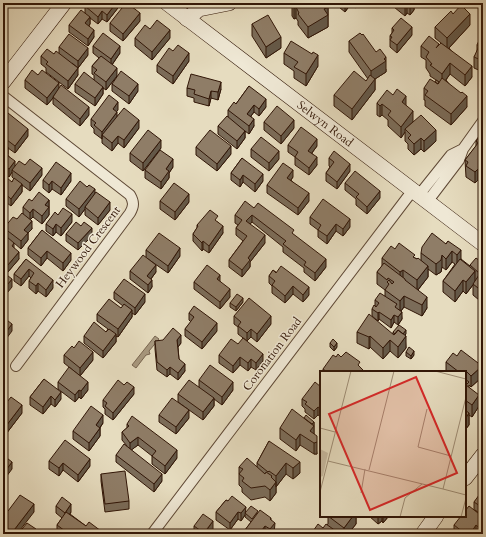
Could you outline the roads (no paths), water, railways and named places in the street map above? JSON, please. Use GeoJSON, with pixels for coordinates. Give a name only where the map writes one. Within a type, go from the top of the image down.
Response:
{"type":"FeatureCollection","features":[{"type":"Feature","properties":{"kind":"street"},"geometry":{"type":"LineString","coordinates":[[3,82],[64,3]]}},
{"type":"Feature","properties":{"kind":"street","name":"Selwyn Road"},"geometry":{"type":"LineString","coordinates":[[167,3],[483,244]]}},
{"type":"Feature","properties":{"kind":"street"},"geometry":{"type":"LineString","coordinates":[[187,18],[199,9],[229,3]]}},
{"type":"Feature","properties":{"kind":"street","name":"Heywood Crescent"},"geometry":{"type":"LineString","coordinates":[[3,96],[130,195],[134,201],[134,207],[130,213],[16,366]]}},
{"type":"Feature","properties":{"kind":"street","name":"Coronation Road"},"geometry":{"type":"LineString","coordinates":[[152,534],[451,155],[463,148],[483,121]]}},
{"type":"Feature","properties":{"kind":"street"},"geometry":{"type":"LineString","coordinates":[[466,477],[483,454]]}},
{"type":"Feature","properties":{"kind":"street"},"geometry":{"type":"LineString","coordinates":[[423,534],[435,517]]}}]}
